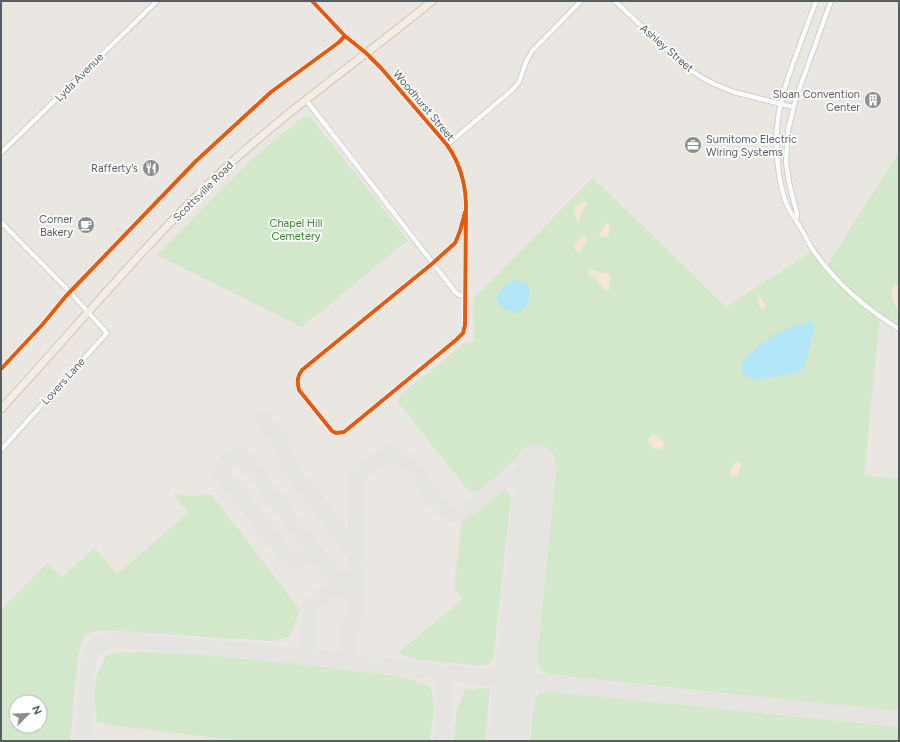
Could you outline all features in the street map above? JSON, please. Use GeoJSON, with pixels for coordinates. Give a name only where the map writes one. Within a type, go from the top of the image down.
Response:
{"type":"FeatureCollection","features":[{"type":"Feature","properties":{"kind":"main road","name":"Scottsville Road"},"geometry":{"type":"LineString","coordinates":[[1,406],[166,227],[220,173],[260,137],[432,1]]}},
{"type":"Feature","properties":{"kind":"street","name":"Lyda Avenue"},"geometry":{"type":"LineString","coordinates":[[1,153],[157,1]]}},
{"type":"Feature","properties":{"kind":"street","name":"Woodhurst Street"},"geometry":{"type":"LineString","coordinates":[[312,1],[345,36],[366,53],[381,68],[447,145],[461,171],[465,186],[465,324],[461,336],[344,432],[336,433],[332,431],[299,390],[298,376],[302,370],[433,263]]}},
{"type":"Feature","properties":{"kind":"street"},"geometry":{"type":"LineString","coordinates":[[447,145],[518,84],[526,62],[532,51],[581,1]]}},
{"type":"Feature","properties":{"kind":"street","name":"Ashley Street"},"geometry":{"type":"LineString","coordinates":[[615,1],[682,64],[701,77],[734,92],[793,107]]}},
{"type":"Feature","properties":{"kind":"street"},"geometry":{"type":"LineString","coordinates":[[816,1],[794,61],[781,103],[777,131],[778,170],[781,185],[791,213],[811,247],[826,266],[856,298],[899,329]]}},
{"type":"Feature","properties":{"kind":"street"},"geometry":{"type":"LineString","coordinates":[[796,220],[797,214],[789,182],[786,162],[788,130],[793,107],[831,1]]}},
{"type":"Feature","properties":{"kind":"street"},"geometry":{"type":"LineString","coordinates":[[1,369],[70,292],[230,129],[271,92],[338,43],[345,36]]}},
{"type":"Feature","properties":{"kind":"street"},"geometry":{"type":"LineString","coordinates":[[306,100],[456,293],[465,296]]}},
{"type":"Feature","properties":{"kind":"street"},"geometry":{"type":"LineString","coordinates":[[433,263],[455,243],[465,212]]}},
{"type":"Feature","properties":{"kind":"street"},"geometry":{"type":"LineString","coordinates":[[1,222],[89,312]]}},
{"type":"Feature","properties":{"kind":"street","name":"Lovers Lane"},"geometry":{"type":"LineString","coordinates":[[1,450],[107,333],[89,312]]}},
{"type":"Feature","properties":{"kind":"green space","name":"Chapel Hill Cemetery"},"geometry":{"type":"Polygon","coordinates":[[[304,116],[311,118],[408,240],[302,327],[157,255],[251,160],[304,116]]]}},
{"type":"Feature","properties":{"kind":"green space"},"geometry":{"type":"Polygon","coordinates":[[[899,153],[899,329],[880,316],[864,475],[899,479],[899,711],[548,674],[540,669],[536,660],[556,466],[514,461],[478,492],[472,492],[467,489],[398,402],[400,395],[465,343],[474,341],[473,299],[593,178],[726,307],[814,250],[827,265],[899,153]]]}},
{"type":"Feature","properties":{"kind":"green space"},"geometry":{"type":"Polygon","coordinates":[[[503,489],[508,491],[511,496],[493,659],[489,664],[481,666],[412,659],[399,652],[463,599],[454,589],[462,519],[503,489]]]}},
{"type":"Feature","properties":{"kind":"green space"},"geometry":{"type":"Polygon","coordinates":[[[173,493],[192,497],[211,494],[300,610],[290,636],[273,641],[105,630],[93,631],[83,637],[78,654],[70,741],[1,741],[1,610],[47,563],[62,577],[94,548],[117,574],[188,513],[173,493]]]}},
{"type":"Feature","properties":{"kind":"green space"},"geometry":{"type":"Polygon","coordinates":[[[122,652],[211,654],[289,662],[396,676],[411,680],[431,687],[434,708],[430,741],[243,741],[118,726],[97,722],[95,704],[96,680],[106,656],[122,652]]]}},
{"type":"Feature","properties":{"kind":"green space"},"geometry":{"type":"Polygon","coordinates":[[[490,688],[485,741],[454,741],[457,710],[465,690],[490,688]]]}},
{"type":"Feature","properties":{"kind":"green space"},"geometry":{"type":"Polygon","coordinates":[[[545,691],[899,727],[899,741],[530,741],[535,698],[540,693],[545,691]]]}},
{"type":"Feature","properties":{"kind":"sand"},"geometry":{"type":"Polygon","coordinates":[[[584,201],[587,205],[581,211],[580,220],[577,221],[574,209],[584,201]]]}},
{"type":"Feature","properties":{"kind":"sand"},"geometry":{"type":"Polygon","coordinates":[[[607,223],[610,227],[608,235],[605,237],[600,237],[599,234],[607,223]]]}},
{"type":"Feature","properties":{"kind":"sand"},"geometry":{"type":"Polygon","coordinates":[[[583,236],[586,236],[587,240],[580,252],[578,252],[575,249],[574,244],[583,236]]]}},
{"type":"Feature","properties":{"kind":"sand"},"geometry":{"type":"Polygon","coordinates":[[[592,269],[611,275],[609,283],[610,289],[608,291],[605,291],[597,280],[588,274],[588,271],[592,269]]]}},
{"type":"Feature","properties":{"kind":"sand"},"geometry":{"type":"Polygon","coordinates":[[[895,284],[898,286],[899,309],[895,305],[892,296],[892,288],[895,284]]]}},
{"type":"Feature","properties":{"kind":"sand"},"geometry":{"type":"Polygon","coordinates":[[[759,297],[762,297],[765,303],[764,309],[759,305],[759,297]]]}},
{"type":"Feature","properties":{"kind":"sand"},"geometry":{"type":"Polygon","coordinates":[[[656,435],[662,441],[664,446],[662,448],[655,448],[649,443],[648,441],[650,437],[656,435]]]}},
{"type":"Feature","properties":{"kind":"sand"},"geometry":{"type":"Polygon","coordinates":[[[736,461],[740,462],[741,466],[737,475],[734,476],[729,472],[736,461]]]}},
{"type":"Feature","properties":{"kind":"water"},"geometry":{"type":"Polygon","coordinates":[[[516,279],[527,284],[530,291],[528,303],[517,313],[505,309],[497,301],[498,293],[501,289],[516,279]]]}},
{"type":"Feature","properties":{"kind":"water"},"geometry":{"type":"Polygon","coordinates":[[[810,321],[814,324],[813,334],[806,361],[801,371],[752,380],[743,373],[742,362],[756,348],[781,331],[810,321]]]}},
{"type":"Feature","properties":{"kind":"taxiway"},"geometry":{"type":"LineString","coordinates":[[264,419],[278,438],[290,467],[357,557]]}},
{"type":"Feature","properties":{"kind":"taxiway"},"geometry":{"type":"LineString","coordinates":[[306,657],[310,606],[359,570],[353,486],[355,480],[361,473],[383,456],[392,455],[401,457],[408,463],[441,507],[454,515],[465,511],[503,481],[511,479],[523,481],[529,487],[532,504]]}},
{"type":"Feature","properties":{"kind":"taxiway"},"geometry":{"type":"LineString","coordinates":[[319,557],[312,556],[296,560],[288,559],[223,474],[222,470],[224,466],[232,458],[237,456],[244,458],[351,598],[353,603],[353,611]]}},
{"type":"Feature","properties":{"kind":"taxiway"},"geometry":{"type":"LineString","coordinates":[[347,662],[359,570]]}},
{"type":"Feature","properties":{"kind":"taxiway"},"geometry":{"type":"LineString","coordinates":[[84,741],[89,656],[99,644],[116,639],[306,657],[406,669],[899,719]]}},
{"type":"Feature","properties":{"kind":"taxiway"},"geometry":{"type":"LineString","coordinates":[[441,741],[448,673]]}},
{"type":"Feature","properties":{"kind":"runway"},"geometry":{"type":"LineString","coordinates":[[508,741],[536,465]]}},
{"type":"Feature","properties":{"kind":"cycle path"},"geometry":{"type":"LineString","coordinates":[[312,1],[345,36],[366,53],[381,68],[447,145],[452,152],[461,172],[466,203],[465,325],[463,333],[344,432],[336,433],[332,431],[299,390],[298,379],[300,372],[433,263],[455,243],[465,212]]}},
{"type":"Feature","properties":{"kind":"cycle path"},"geometry":{"type":"LineString","coordinates":[[1,369],[42,325],[66,296],[196,161],[271,92],[338,43],[345,36]]}},
{"type":"Feature","properties":{"kind":"place","name":"Sloan Convention Center"},"geometry":{"type":"Point","coordinates":[873,100]}},
{"type":"Feature","properties":{"kind":"place","name":"Sumitomo Electric Wiring Systems"},"geometry":{"type":"Point","coordinates":[693,145]}},
{"type":"Feature","properties":{"kind":"place","name":"Rafferty’s"},"geometry":{"type":"Point","coordinates":[151,168]}},
{"type":"Feature","properties":{"kind":"place","name":"Corner Bakery"},"geometry":{"type":"Point","coordinates":[86,225]}}]}
